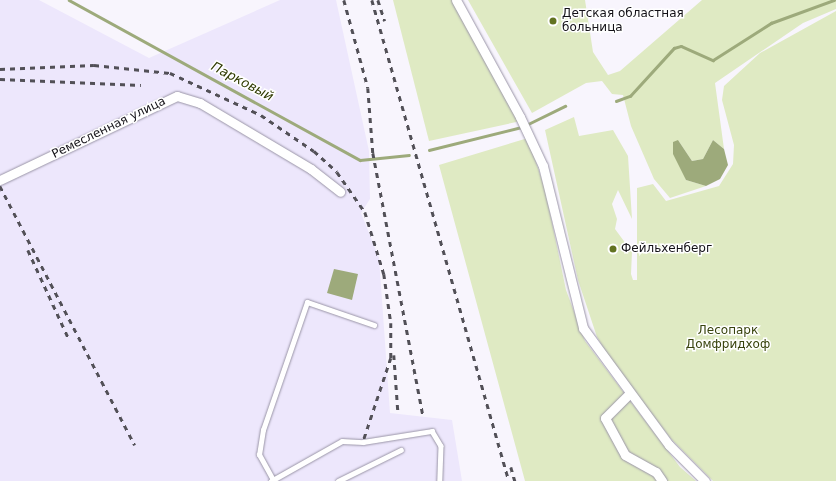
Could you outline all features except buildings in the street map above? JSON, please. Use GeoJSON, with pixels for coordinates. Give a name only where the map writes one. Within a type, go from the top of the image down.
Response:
{"type":"FeatureCollection","features":[{"type":"Feature","properties":{"kind":"street"},"geometry":{"type":"LineString","coordinates":[[456,0],[520,117],[543,166],[582,328],[629,394],[669,445],[705,481]]}},
{"type":"Feature","properties":{"kind":"street","name":"Ремесленная улица"},"geometry":{"type":"LineString","coordinates":[[0,180],[177,96],[200,103],[311,169],[340,192]]}},
{"type":"Feature","properties":{"kind":"street"},"geometry":{"type":"LineString","coordinates":[[629,394],[605,418],[625,455],[656,472],[662,481]]}},
{"type":"Feature","properties":{"kind":"lane"},"geometry":{"type":"LineString","coordinates":[[374,325],[307,302],[263,430],[259,455],[272,480],[342,441],[363,442],[432,431],[441,446],[440,481]]}},
{"type":"Feature","properties":{"kind":"lane"},"geometry":{"type":"LineString","coordinates":[[338,481],[401,450]]}},
{"type":"Feature","properties":{"kind":"shaded area"},"geometry":{"type":"Polygon","coordinates":[[[0,0],[39,0],[149,58],[280,0],[336,0],[369,151],[370,199],[361,213],[379,258],[390,413],[452,420],[462,481],[0,481],[0,0]]]}},
{"type":"Feature","properties":{"kind":"shaded area"},"geometry":{"type":"Polygon","coordinates":[[[678,140],[692,161],[703,159],[713,140],[724,149],[728,165],[720,179],[706,186],[686,180],[673,154],[673,142],[678,140]]]}},
{"type":"Feature","properties":{"kind":"shaded area"},"geometry":{"type":"Polygon","coordinates":[[[334,269],[358,274],[352,300],[327,293],[334,269]]]}},
{"type":"Feature","properties":{"kind":"green space"},"geometry":{"type":"Polygon","coordinates":[[[393,0],[453,0],[521,121],[429,141],[393,0]]]}},
{"type":"Feature","properties":{"kind":"green space"},"geometry":{"type":"Polygon","coordinates":[[[468,0],[585,0],[593,52],[608,75],[620,71],[702,0],[836,0],[836,9],[803,23],[715,83],[724,149],[713,140],[703,159],[692,161],[678,140],[686,180],[706,186],[670,198],[654,179],[631,126],[623,95],[612,94],[602,81],[586,83],[532,113],[468,0]]]}},
{"type":"Feature","properties":{"kind":"green space","name":"Лесопарк Домфридхоф"},"geometry":{"type":"Polygon","coordinates":[[[836,11],[836,481],[713,481],[671,439],[611,361],[597,337],[578,280],[545,130],[574,117],[579,136],[613,130],[628,156],[632,219],[618,190],[612,204],[617,219],[615,229],[632,252],[631,274],[633,280],[637,280],[637,188],[653,184],[666,201],[719,186],[733,164],[734,145],[722,100],[724,86],[760,53],[836,11]]]}},
{"type":"Feature","properties":{"kind":"green space"},"geometry":{"type":"Polygon","coordinates":[[[528,138],[545,189],[566,290],[585,341],[680,467],[696,481],[525,481],[439,165],[528,138]]]}},
{"type":"Feature","properties":{"kind":"waterway","name":"Парковый"},"geometry":{"type":"LineString","coordinates":[[69,0],[360,160],[409,155]]}},
{"type":"Feature","properties":{"kind":"waterway","name":"Парковый"},"geometry":{"type":"LineString","coordinates":[[616,101],[630,96],[674,48],[681,46],[713,60],[771,23],[834,0]]}},
{"type":"Feature","properties":{"kind":"waterway","name":"Парковый"},"geometry":{"type":"LineString","coordinates":[[429,150],[522,127],[565,106]]}},
{"type":"Feature","properties":{"kind":"railway"},"geometry":{"type":"LineString","coordinates":[[344,0],[368,88],[373,153],[423,415]]}},
{"type":"Feature","properties":{"kind":"railway"},"geometry":{"type":"LineString","coordinates":[[372,0],[509,481]]}},
{"type":"Feature","properties":{"kind":"railway"},"geometry":{"type":"LineString","coordinates":[[378,0],[385,21]]}},
{"type":"Feature","properties":{"kind":"railway"},"geometry":{"type":"LineString","coordinates":[[0,69],[94,65],[170,73],[261,115],[314,151],[337,172],[365,212],[384,274],[391,323],[391,358],[363,442]]}},
{"type":"Feature","properties":{"kind":"railway"},"geometry":{"type":"LineString","coordinates":[[0,79],[141,85]]}},
{"type":"Feature","properties":{"kind":"railway"},"geometry":{"type":"LineString","coordinates":[[0,186],[135,445]]}},
{"type":"Feature","properties":{"kind":"railway"},"geometry":{"type":"LineString","coordinates":[[28,250],[69,339]]}},
{"type":"Feature","properties":{"kind":"railway"},"geometry":{"type":"LineString","coordinates":[[394,355],[398,411]]}},
{"type":"Feature","properties":{"kind":"railway"},"geometry":{"type":"LineString","coordinates":[[511,467],[515,481]]}},
{"type":"Feature","properties":{"kind":"place","name":"Детская областная больница"},"geometry":{"type":"Point","coordinates":[553,21]}},
{"type":"Feature","properties":{"kind":"place","name":"Фейльхенберг"},"geometry":{"type":"Point","coordinates":[613,249]}}]}
